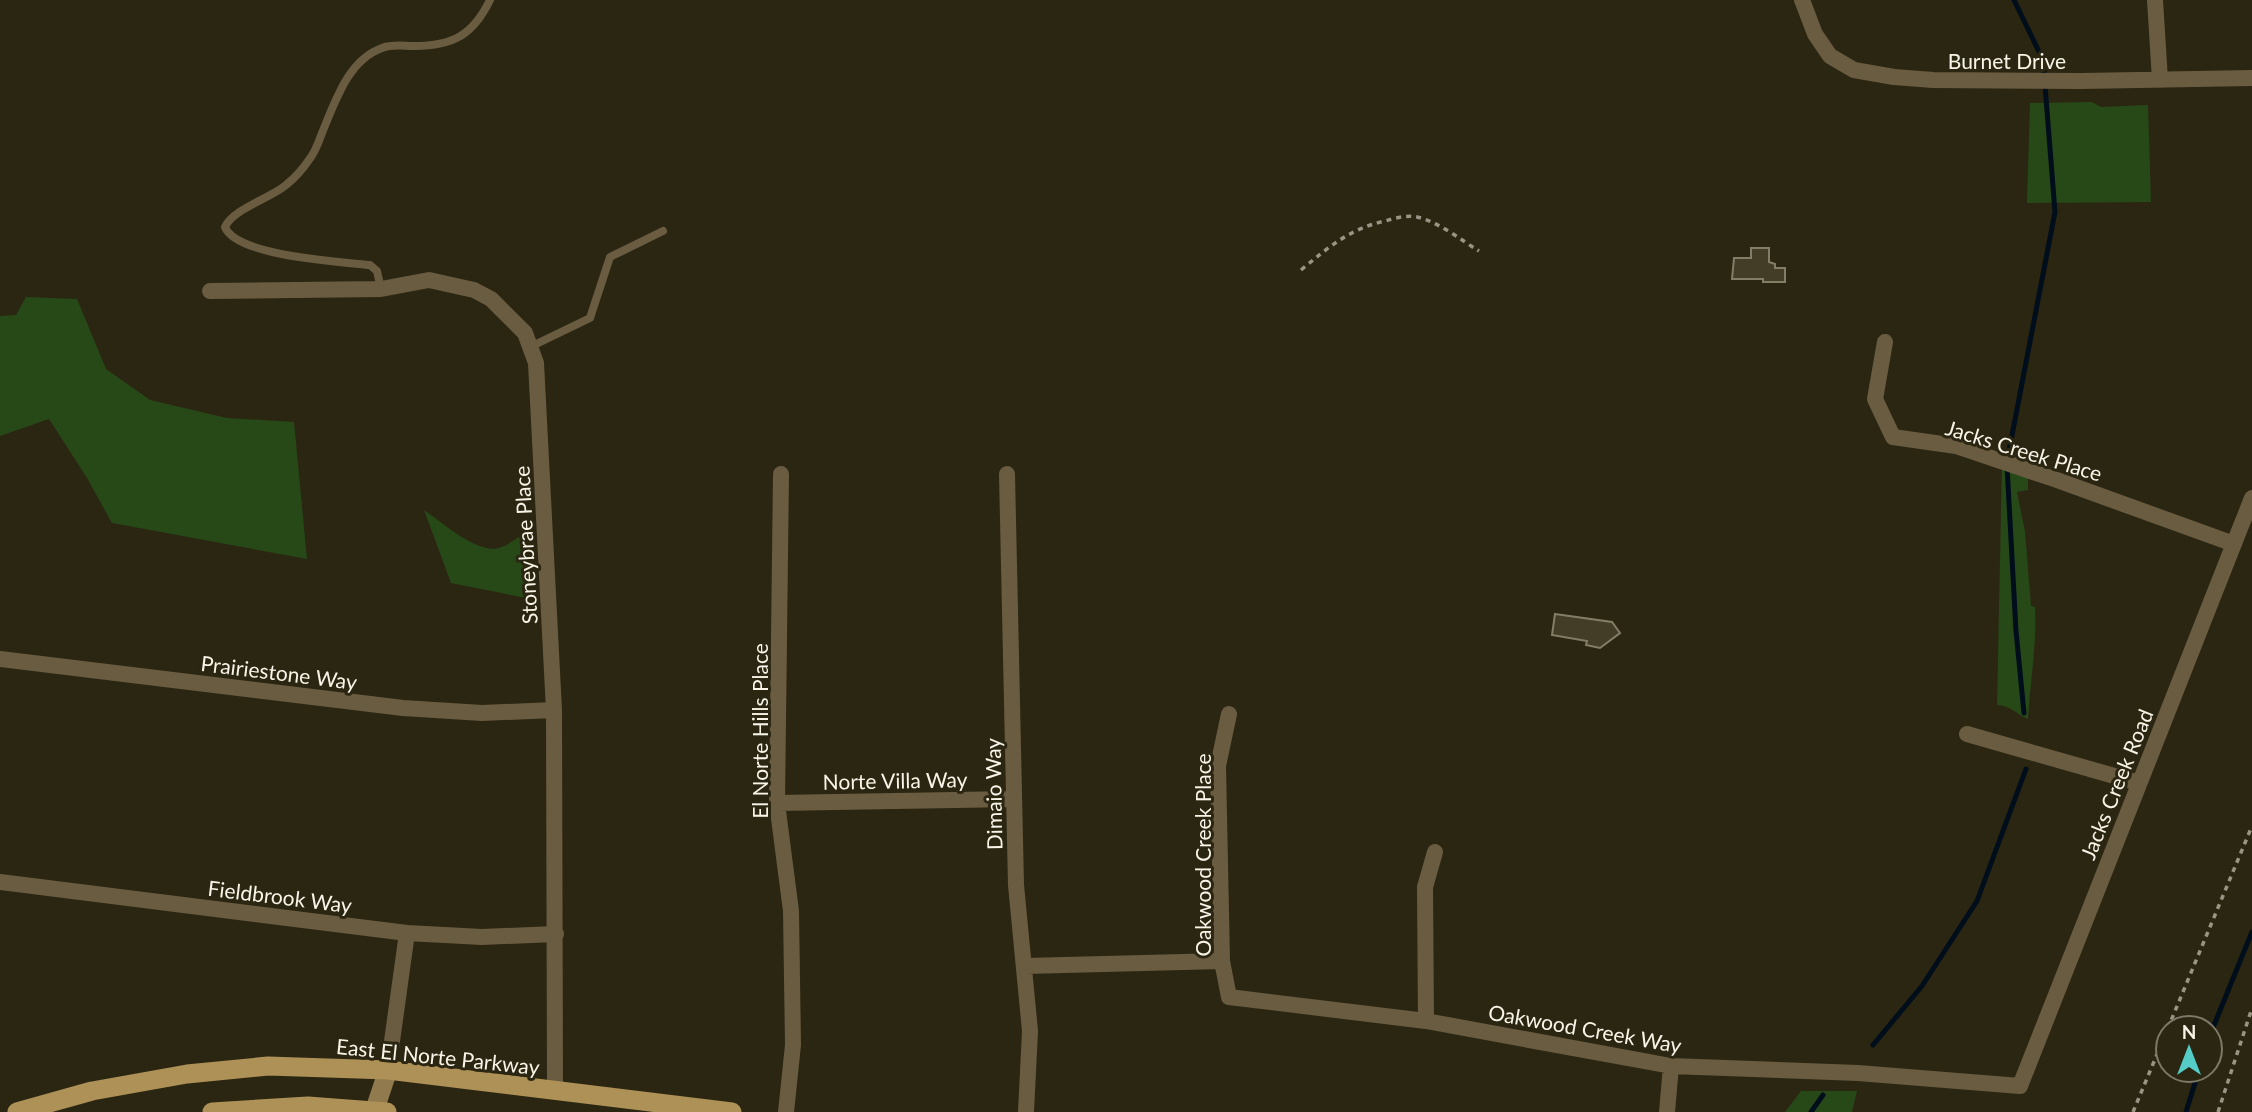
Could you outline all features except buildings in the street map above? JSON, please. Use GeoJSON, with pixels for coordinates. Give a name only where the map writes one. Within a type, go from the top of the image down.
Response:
{"type":"FeatureCollection","features":[{"type":"Feature","properties":{"kind":"main road","name":"East El Norte Parkway"},"geometry":{"type":"LineString","coordinates":[[17,1112],[92,1091],[187,1074],[268,1066],[388,1070],[733,1112]]}},
{"type":"Feature","properties":{"kind":"main road"},"geometry":{"type":"LineString","coordinates":[[212,1112],[308,1106],[379,1112],[388,1070]]}},
{"type":"Feature","properties":{"kind":"street","name":"Burnet Drive"},"geometry":{"type":"LineString","coordinates":[[1802,0],[1815,34],[1830,56],[1854,71],[1894,78],[2081,81],[2252,78]]}},
{"type":"Feature","properties":{"kind":"street"},"geometry":{"type":"LineString","coordinates":[[2155,0],[2160,80]]}},
{"type":"Feature","properties":{"kind":"street","name":"Stoneybrae Place"},"geometry":{"type":"LineString","coordinates":[[210,291],[381,289],[429,280],[474,290],[491,299],[525,333],[536,363],[554,710],[555,1090]]}},
{"type":"Feature","properties":{"kind":"street","name":"Jacks Creek Place"},"geometry":{"type":"LineString","coordinates":[[1885,342],[1875,399],[1893,437],[1956,446],[2234,544]]}},
{"type":"Feature","properties":{"kind":"street","name":"El Norte Hills Place"},"geometry":{"type":"LineString","coordinates":[[781,474],[777,803],[791,911],[793,1045],[786,1112]]}},
{"type":"Feature","properties":{"kind":"street","name":"Dimaio Way"},"geometry":{"type":"LineString","coordinates":[[1007,474],[1016,885],[1030,1031],[1026,1112]]}},
{"type":"Feature","properties":{"kind":"street","name":"Jacks Creek Road"},"geometry":{"type":"LineString","coordinates":[[2020,1086],[2252,498]]}},
{"type":"Feature","properties":{"kind":"street","name":"Prairiestone Way"},"geometry":{"type":"LineString","coordinates":[[0,659],[403,708],[482,713],[554,710]]}},
{"type":"Feature","properties":{"kind":"street","name":"Oakwood Creek Place"},"geometry":{"type":"LineString","coordinates":[[1229,714],[1219,766],[1222,961],[1229,997]]}},
{"type":"Feature","properties":{"kind":"street"},"geometry":{"type":"LineString","coordinates":[[1967,734],[2139,783]]}},
{"type":"Feature","properties":{"kind":"street","name":"Norte Villa Way"},"geometry":{"type":"LineString","coordinates":[[777,803],[1014,799]]}},
{"type":"Feature","properties":{"kind":"street"},"geometry":{"type":"LineString","coordinates":[[1426,1021],[1425,887],[1435,852]]}},
{"type":"Feature","properties":{"kind":"street","name":"Fieldbrook Way"},"geometry":{"type":"LineString","coordinates":[[0,882],[407,933],[482,937],[556,934]]}},
{"type":"Feature","properties":{"kind":"street"},"geometry":{"type":"LineString","coordinates":[[388,1070],[407,933]]}},
{"type":"Feature","properties":{"kind":"street"},"geometry":{"type":"LineString","coordinates":[[1025,966],[1222,961]]}},
{"type":"Feature","properties":{"kind":"street","name":"Oakwood Creek Way"},"geometry":{"type":"LineString","coordinates":[[1229,997],[1426,1021],[1671,1066],[1858,1073],[2020,1086]]}},
{"type":"Feature","properties":{"kind":"street"},"geometry":{"type":"LineString","coordinates":[[1667,1112],[1671,1066]]}},
{"type":"Feature","properties":{"kind":"lane"},"geometry":{"type":"LineString","coordinates":[[381,289],[377,271],[370,265],[308,259],[262,249],[231,236],[225,227],[228,220],[288,184],[313,156],[341,89],[365,56],[384,46],[420,46],[460,38],[471,30],[490,0]]}},
{"type":"Feature","properties":{"kind":"lane"},"geometry":{"type":"LineString","coordinates":[[530,347],[590,318],[610,257],[663,232]]}},
{"type":"Feature","properties":{"kind":"path"},"geometry":{"type":"LineString","coordinates":[[1301,270],[1338,239],[1365,225],[1398,217],[1417,217],[1436,225],[1479,251]]}},
{"type":"Feature","properties":{"kind":"path"},"geometry":{"type":"LineString","coordinates":[[2133,1112],[2252,826]]}},
{"type":"Feature","properties":{"kind":"path"},"geometry":{"type":"LineString","coordinates":[[2218,1112],[2252,1009]]}},
{"type":"Feature","properties":{"kind":"green space"},"geometry":{"type":"Polygon","coordinates":[[[2092,102],[2101,107],[2148,105],[2151,202],[2027,203],[2030,103],[2092,102]]]}},
{"type":"Feature","properties":{"kind":"green space"},"geometry":{"type":"Polygon","coordinates":[[[26,297],[77,299],[106,369],[150,400],[227,418],[294,422],[307,559],[112,523],[49,419],[0,436],[0,316],[16,315],[26,297]]]}},
{"type":"Feature","properties":{"kind":"green space"},"geometry":{"type":"Polygon","coordinates":[[[2002,464],[2028,476],[2028,490],[2017,492],[2025,532],[2031,606],[2035,607],[2028,719],[1997,705],[2002,464]]]}},
{"type":"Feature","properties":{"kind":"green space"},"geometry":{"type":"Polygon","coordinates":[[[424,510],[462,537],[483,547],[502,547],[526,532],[526,598],[451,583],[424,510]]]}},
{"type":"Feature","properties":{"kind":"green space"},"geometry":{"type":"Polygon","coordinates":[[[1801,1091],[1857,1091],[1852,1112],[1785,1112],[1801,1091]]]}},
{"type":"Feature","properties":{"kind":"waterway"},"geometry":{"type":"LineString","coordinates":[[2008,456],[2055,212],[2043,60],[2014,0]]}},
{"type":"Feature","properties":{"kind":"waterway"},"geometry":{"type":"LineString","coordinates":[[2007,466],[2016,631],[2024,713]]}},
{"type":"Feature","properties":{"kind":"waterway"},"geometry":{"type":"LineString","coordinates":[[1873,1045],[1922,986],[1977,901],[2026,769]]}},
{"type":"Feature","properties":{"kind":"waterway"},"geometry":{"type":"LineString","coordinates":[[2219,1014],[2252,932]]}},
{"type":"Feature","properties":{"kind":"waterway"},"geometry":{"type":"LineString","coordinates":[[2186,1112],[2195,1084]]}},
{"type":"Feature","properties":{"kind":"waterway"},"geometry":{"type":"LineString","coordinates":[[1811,1112],[1823,1095]]}}]}
